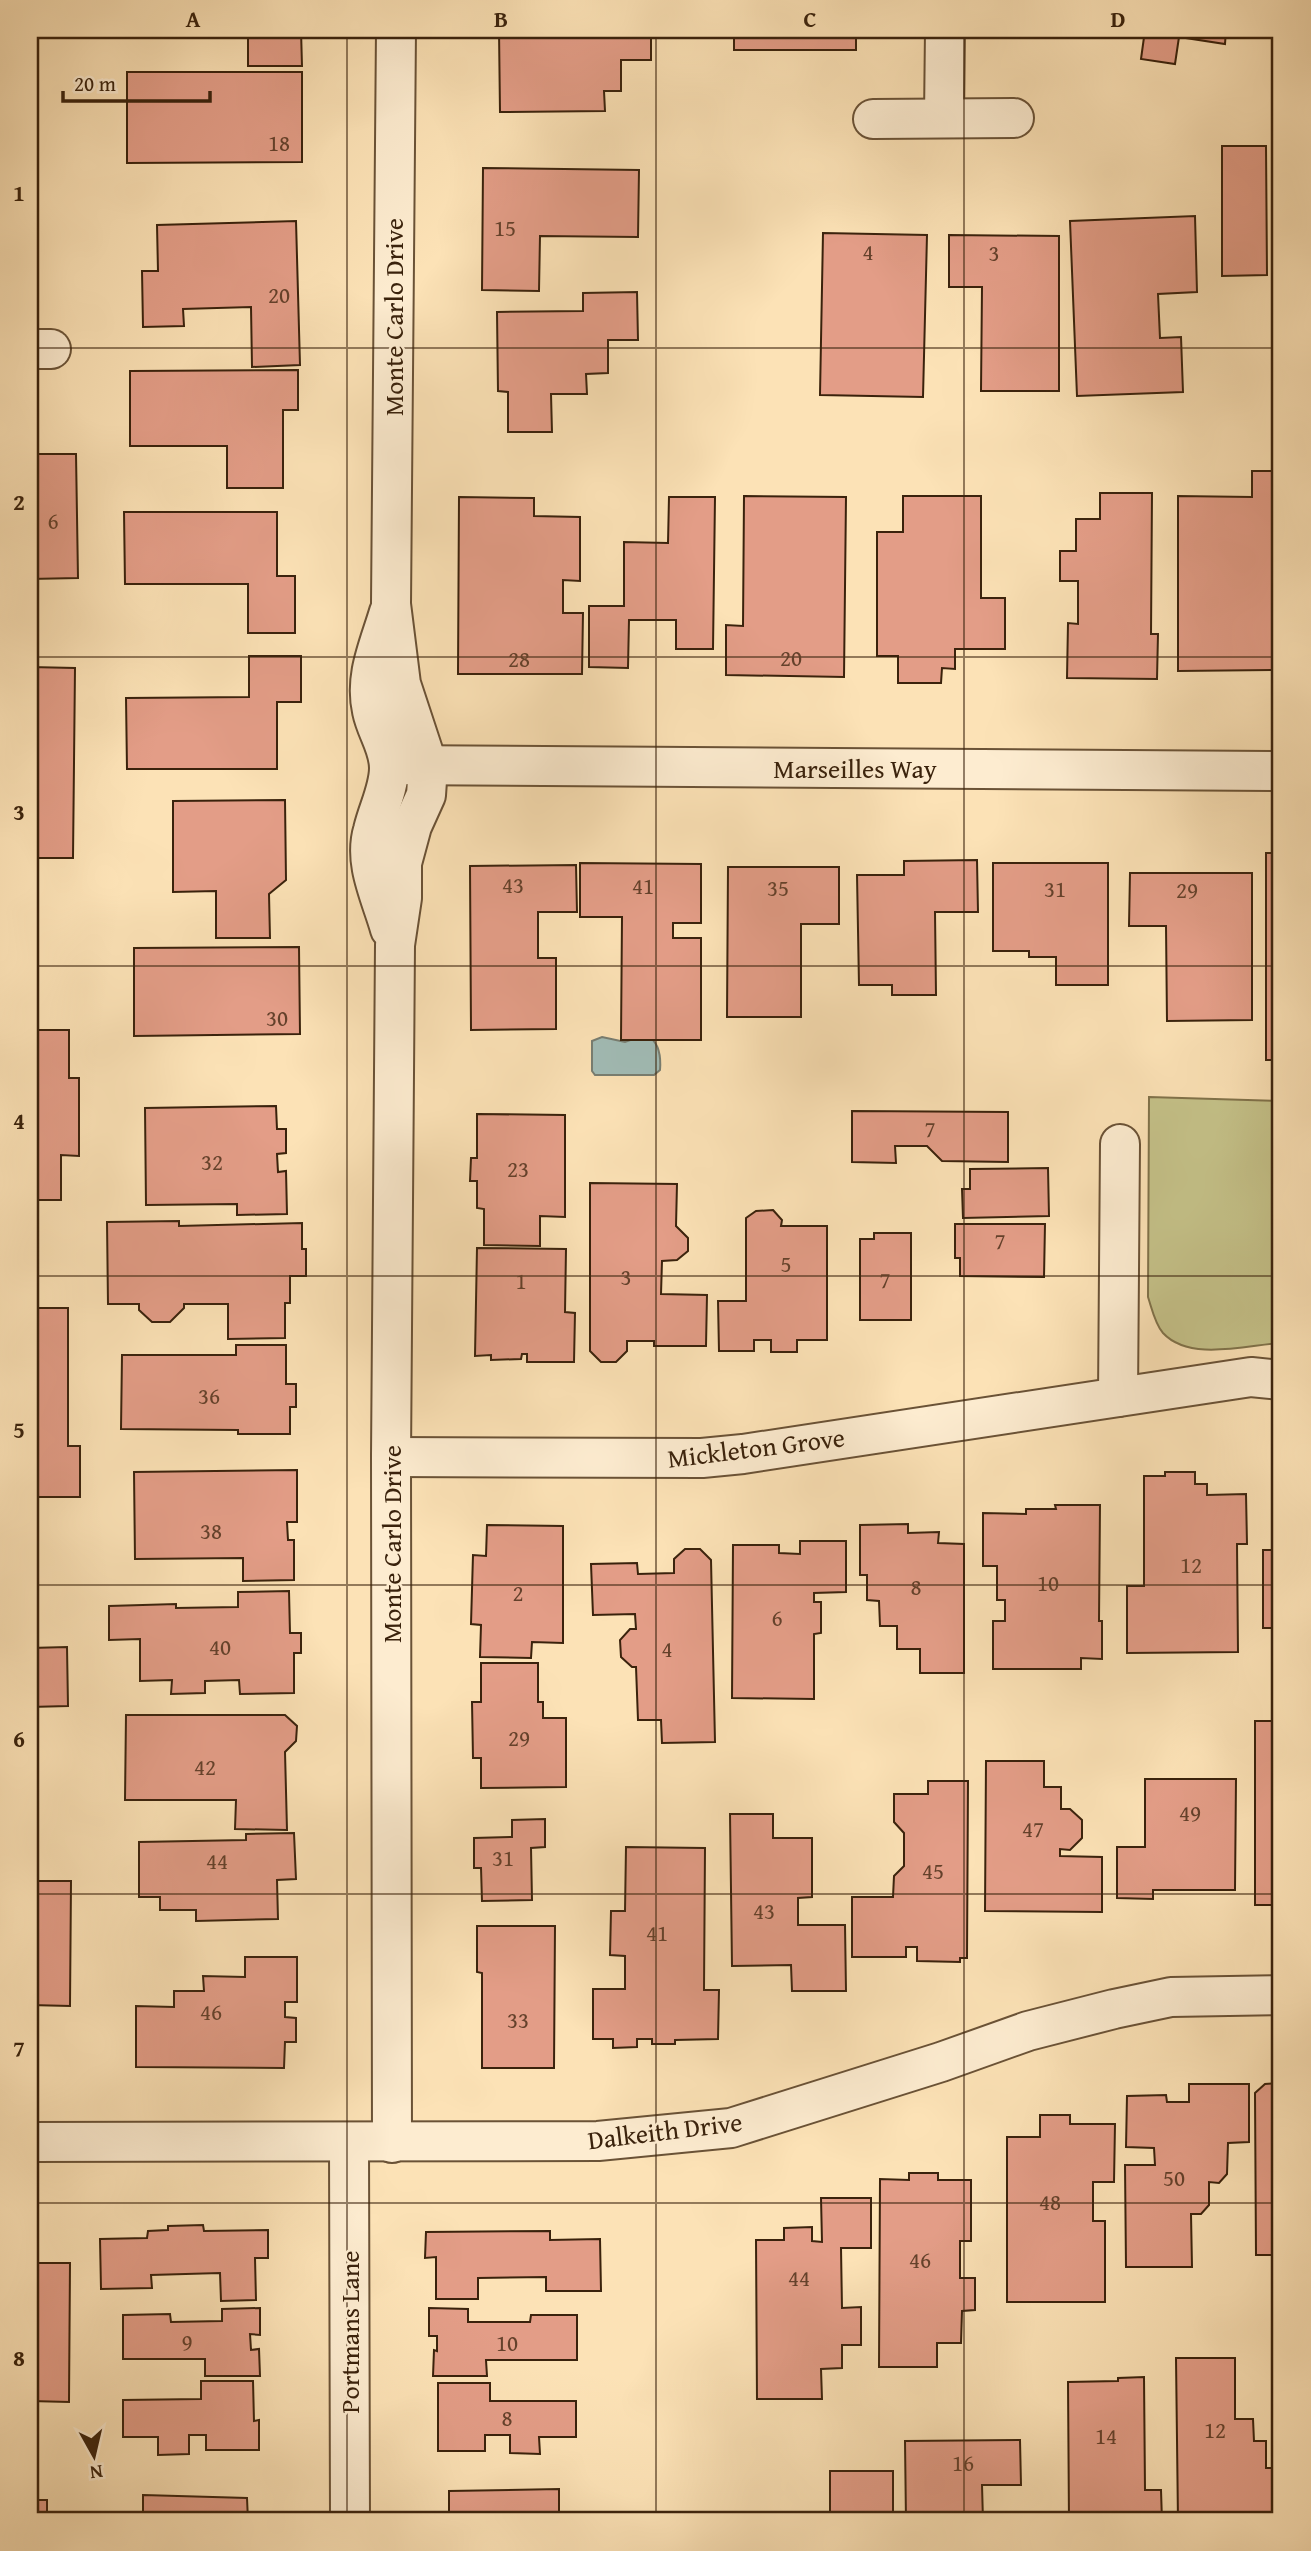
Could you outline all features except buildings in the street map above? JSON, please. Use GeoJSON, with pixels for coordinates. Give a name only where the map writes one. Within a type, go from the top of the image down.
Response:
{"type":"FeatureCollection","features":[{"type":"Feature","properties":{"kind":"street","name":"Monte Carlo Drive"},"geometry":{"type":"LineString","coordinates":[[392,2143],[391,1457],[395,945],[402,898],[402,863],[412,826],[426,795],[428,766],[404,699],[391,604],[396,30]]}},
{"type":"Feature","properties":{"kind":"street"},"geometry":{"type":"LineString","coordinates":[[944,117],[945,30]]}},
{"type":"Feature","properties":{"kind":"street"},"geometry":{"type":"LineString","coordinates":[[873,119],[1014,118]]}},
{"type":"Feature","properties":{"kind":"street","name":"Monte Carlo Drive"},"geometry":{"type":"LineString","coordinates":[[391,604],[370,671],[372,714],[383,738],[389,765],[373,830],[370,856],[395,945]]}},
{"type":"Feature","properties":{"kind":"street","name":"Marseilles Way"},"geometry":{"type":"LineString","coordinates":[[389,765],[1281,771]]}},
{"type":"Feature","properties":{"kind":"street"},"geometry":{"type":"LineString","coordinates":[[1118,1397],[1120,1144]]}},
{"type":"Feature","properties":{"kind":"street","name":"Mickleton Grove"},"geometry":{"type":"LineString","coordinates":[[391,1457],[702,1458],[1118,1397],[1266,1379]]}},
{"type":"Feature","properties":{"kind":"street","name":"Dalkeith Drive"},"geometry":{"type":"LineString","coordinates":[[30,2142],[598,2141],[731,2128],[941,2062],[1028,2031],[1114,2009],[1171,1997],[1281,1995]]}},
{"type":"Feature","properties":{"kind":"street","name":"Portmans Lane"},"geometry":{"type":"LineString","coordinates":[[349,2143],[350,2521]]}},
{"type":"Feature","properties":{"kind":"shaded area"},"geometry":{"type":"Polygon","coordinates":[[[1149,1097],[1281,1101],[1281,1343],[1219,1350],[1188,1347],[1174,1342],[1158,1325],[1148,1297],[1149,1097]]]}},
{"type":"Feature","properties":{"kind":"water"},"geometry":{"type":"Polygon","coordinates":[[[602,1037],[625,1042],[636,1038],[651,1038],[659,1052],[660,1070],[654,1075],[595,1075],[592,1071],[592,1041],[602,1037]]]}}]}
